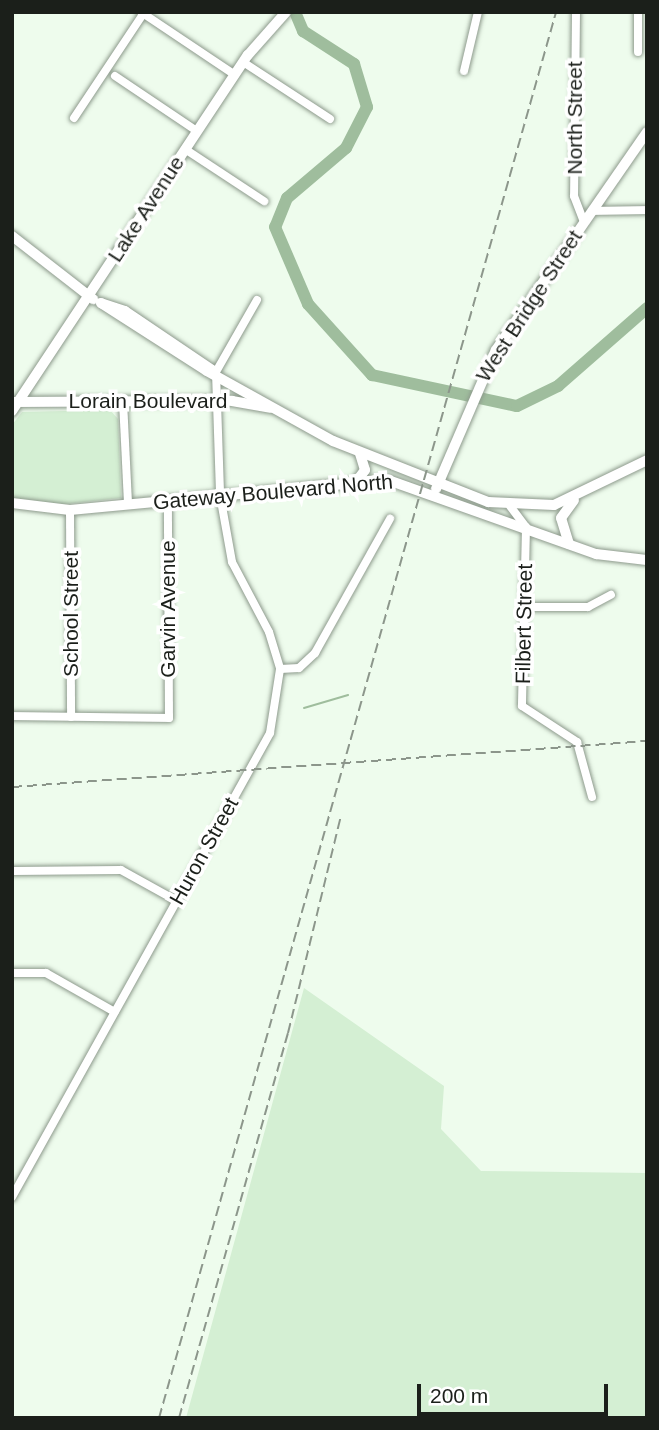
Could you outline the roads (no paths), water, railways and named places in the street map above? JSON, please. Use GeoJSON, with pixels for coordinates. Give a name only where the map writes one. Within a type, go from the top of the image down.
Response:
{"type":"FeatureCollection","features":[{"type":"Feature","properties":{"kind":"main road","name":"Lake Avenue"},"geometry":{"type":"LineString","coordinates":[[14,405],[243,62],[286,12]]}},
{"type":"Feature","properties":{"kind":"main road","name":"West Bridge Street"},"geometry":{"type":"LineString","coordinates":[[436,487],[462,416],[481,377],[504,339],[647,132]]}},
{"type":"Feature","properties":{"kind":"main road"},"geometry":{"type":"LineString","coordinates":[[12,236],[88,296],[125,311],[214,371],[283,412],[360,454],[436,487],[510,506],[579,496],[647,460]]}},
{"type":"Feature","properties":{"kind":"main road","name":"Lorain Boulevard"},"geometry":{"type":"LineString","coordinates":[[14,405],[217,401],[283,412]]}},
{"type":"Feature","properties":{"kind":"main road"},"geometry":{"type":"LineString","coordinates":[[356,482],[365,470],[360,454]]}},
{"type":"Feature","properties":{"kind":"main road","name":"Gateway Boulevard North"},"geometry":{"type":"LineString","coordinates":[[12,503],[70,510],[356,482],[401,481],[436,487],[526,527],[607,557],[647,560]]}},
{"type":"Feature","properties":{"kind":"main road"},"geometry":{"type":"LineString","coordinates":[[569,544],[561,518],[579,496]]}},
{"type":"Feature","properties":{"kind":"street"},"geometry":{"type":"LineString","coordinates":[[464,71],[478,12]]}},
{"type":"Feature","properties":{"kind":"street","name":"North Street"},"geometry":{"type":"LineString","coordinates":[[576,12],[574,196],[584,222]]}},
{"type":"Feature","properties":{"kind":"street"},"geometry":{"type":"LineString","coordinates":[[638,12],[638,52]]}},
{"type":"Feature","properties":{"kind":"street"},"geometry":{"type":"LineString","coordinates":[[74,118],[142,13],[235,75]]}},
{"type":"Feature","properties":{"kind":"street"},"geometry":{"type":"LineString","coordinates":[[243,62],[330,119]]}},
{"type":"Feature","properties":{"kind":"street"},"geometry":{"type":"LineString","coordinates":[[115,76],[197,131]]}},
{"type":"Feature","properties":{"kind":"street"},"geometry":{"type":"LineString","coordinates":[[185,149],[264,201]]}},
{"type":"Feature","properties":{"kind":"street"},"geometry":{"type":"LineString","coordinates":[[592,211],[647,210]]}},
{"type":"Feature","properties":{"kind":"street"},"geometry":{"type":"LineString","coordinates":[[257,300],[214,371],[220,495],[232,562],[269,632],[280,669],[299,668],[315,653],[390,519]]}},
{"type":"Feature","properties":{"kind":"street"},"geometry":{"type":"LineString","coordinates":[[123,401],[128,504]]}},
{"type":"Feature","properties":{"kind":"street","name":"Garvin Avenue"},"geometry":{"type":"LineString","coordinates":[[71,717],[169,718],[168,501]]}},
{"type":"Feature","properties":{"kind":"street"},"geometry":{"type":"LineString","coordinates":[[510,506],[526,527]]}},
{"type":"Feature","properties":{"kind":"street","name":"School Street"},"geometry":{"type":"LineString","coordinates":[[70,510],[71,717]]}},
{"type":"Feature","properties":{"kind":"street","name":"Filbert Street"},"geometry":{"type":"LineString","coordinates":[[526,527],[522,706],[577,742],[592,797]]}},
{"type":"Feature","properties":{"kind":"street"},"geometry":{"type":"LineString","coordinates":[[525,607],[588,607],[611,596]]}},
{"type":"Feature","properties":{"kind":"street","name":"Huron Street"},"geometry":{"type":"LineString","coordinates":[[12,1197],[270,733],[280,669]]}},
{"type":"Feature","properties":{"kind":"street"},"geometry":{"type":"LineString","coordinates":[[12,716],[71,717]]}},
{"type":"Feature","properties":{"kind":"street"},"geometry":{"type":"LineString","coordinates":[[12,871],[121,870],[177,901]]}},
{"type":"Feature","properties":{"kind":"street"},"geometry":{"type":"LineString","coordinates":[[12,973],[46,973],[115,1012]]}},
{"type":"Feature","properties":{"kind":"waterway"},"geometry":{"type":"LineString","coordinates":[[295,12],[303,31],[354,64],[367,107],[346,148],[287,198],[275,227],[308,304],[372,375],[517,406],[558,386],[647,308]]}},
{"type":"Feature","properties":{"kind":"waterway"},"geometry":{"type":"LineString","coordinates":[[304,708],[348,695]]}},
{"type":"Feature","properties":{"kind":"railway"},"geometry":{"type":"LineString","coordinates":[[159,1418],[556,12]]}},
{"type":"Feature","properties":{"kind":"railway"},"geometry":{"type":"LineString","coordinates":[[12,787],[647,741]]}},
{"type":"Feature","properties":{"kind":"railway"},"geometry":{"type":"LineString","coordinates":[[179,1418],[288,1033],[341,815]]}}]}
